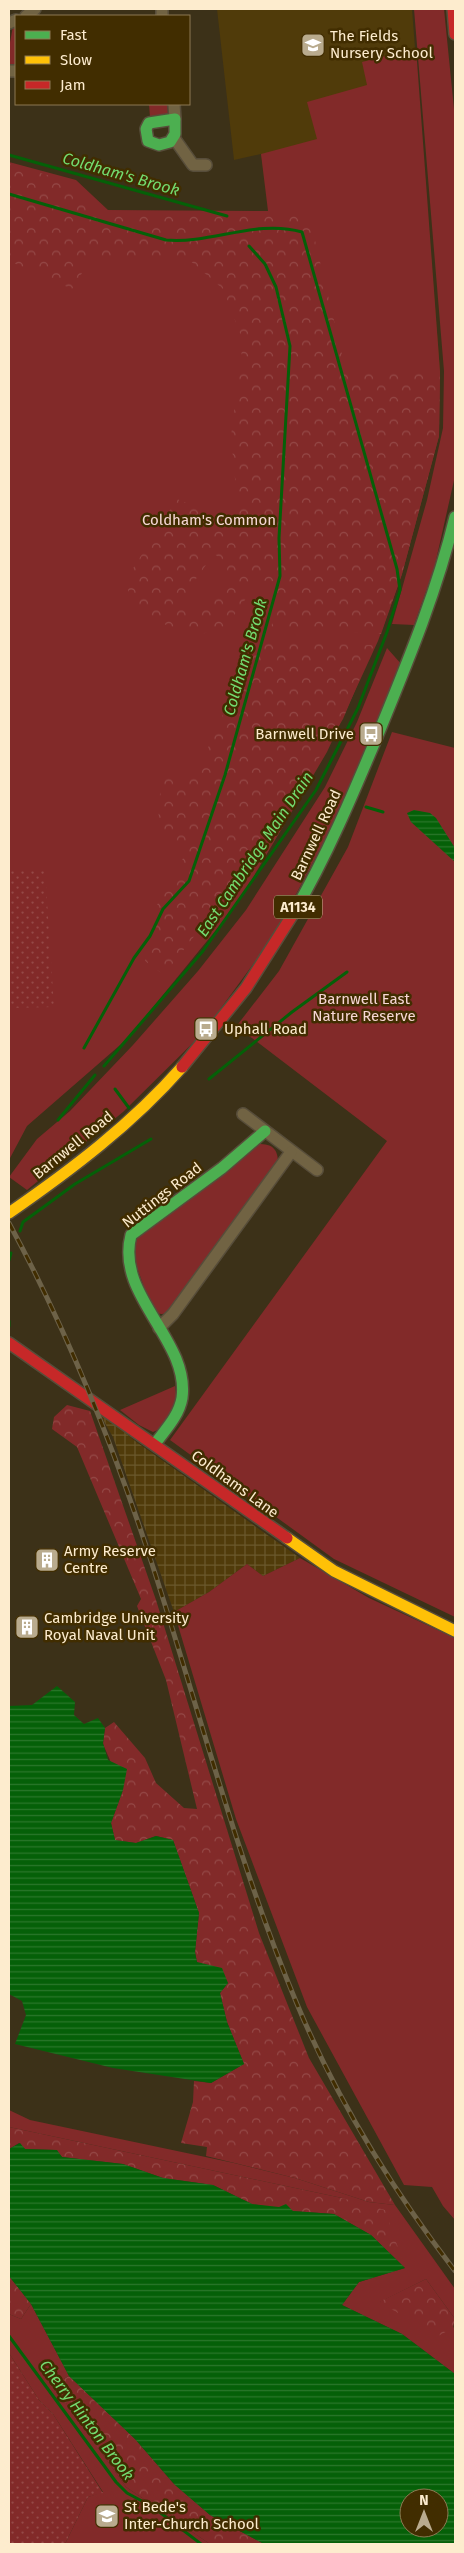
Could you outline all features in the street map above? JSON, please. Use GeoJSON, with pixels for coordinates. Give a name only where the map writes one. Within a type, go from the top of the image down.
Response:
{"type":"FeatureCollection","features":[{"type":"Feature","properties":{"kind":"street"},"geometry":{"type":"LineString","coordinates":[[453,9],[455,34]]}},
{"type":"Feature","properties":{"kind":"street"},"geometry":{"type":"LineString","coordinates":[[174,105],[174,138],[193,165],[206,166]]}},
{"type":"Feature","properties":{"kind":"street"},"geometry":{"type":"LineString","coordinates":[[174,138],[159,145],[148,141],[146,136],[149,123],[175,120]]}},
{"type":"Feature","properties":{"kind":"street","name":"Barnwell Road"},"geometry":{"type":"LineString","coordinates":[[9,1213],[106,1142],[191,1058],[224,1019],[270,953],[304,896],[330,844],[375,740],[431,599],[455,517]]}},
{"type":"Feature","properties":{"kind":"street"},"geometry":{"type":"LineString","coordinates":[[242,1114],[317,1170]]}},
{"type":"Feature","properties":{"kind":"street","name":"Nuttings Road"},"geometry":{"type":"LineString","coordinates":[[156,1444],[179,1409],[183,1389],[176,1363],[127,1262],[128,1240],[132,1235],[222,1168],[265,1131]]}},
{"type":"Feature","properties":{"kind":"street"},"geometry":{"type":"LineString","coordinates":[[159,1328],[173,1314],[291,1152]]}},
{"type":"Feature","properties":{"kind":"street","name":"Coldhams Lane"},"geometry":{"type":"LineString","coordinates":[[9,1343],[156,1444],[268,1527],[334,1571],[455,1631]]}},
{"type":"Feature","properties":{"kind":"shaded area"},"geometry":{"type":"Polygon","coordinates":[[[217,9],[412,9],[440,371],[269,211],[261,154],[234,160],[217,9]]]}},
{"type":"Feature","properties":{"kind":"shaded area"},"geometry":{"type":"Polygon","coordinates":[[[414,810],[430,813],[436,818],[455,848],[455,862],[411,822],[407,813],[414,810]]]}},
{"type":"Feature","properties":{"kind":"shaded area"},"geometry":{"type":"Polygon","coordinates":[[[96,1408],[135,1441],[300,1558],[263,1576],[247,1564],[209,1592],[174,1612],[113,1437],[96,1408]]]}},
{"type":"Feature","properties":{"kind":"shaded area"},"geometry":{"type":"Polygon","coordinates":[[[57,1686],[75,1702],[74,1715],[84,1724],[98,1718],[105,1728],[103,1743],[108,1760],[127,1769],[123,1790],[111,1823],[115,1840],[136,1843],[156,1836],[173,1840],[199,1913],[195,1952],[197,1962],[222,1968],[228,1983],[220,1993],[227,2022],[244,2064],[211,2083],[113,2068],[15,2044],[26,2015],[22,2001],[9,1994],[9,1706],[32,1705],[57,1686]]]}},
{"type":"Feature","properties":{"kind":"shaded area"},"geometry":{"type":"Polygon","coordinates":[[[20,2143],[25,2149],[57,2150],[62,2157],[123,2164],[163,2178],[213,2185],[252,2204],[279,2207],[286,2204],[293,2211],[334,2214],[371,2235],[405,2268],[359,2282],[342,2305],[402,2334],[455,2374],[455,2544],[264,2544],[210,2515],[175,2485],[135,2439],[69,2376],[31,2304],[9,2276],[9,2149],[20,2143]]]}},
{"type":"Feature","properties":{"kind":"green space"},"geometry":{"type":"Polygon","coordinates":[[[414,9],[444,9],[455,119],[455,476],[434,569],[414,625],[392,624],[427,500],[443,428],[444,371],[414,9]]]}},
{"type":"Feature","properties":{"kind":"green space"},"geometry":{"type":"Polygon","coordinates":[[[15,25],[15,66],[9,65],[9,48],[13,26],[15,25]]]}},
{"type":"Feature","properties":{"kind":"green space","name":"Coldham's Common"},"geometry":{"type":"Polygon","coordinates":[[[416,48],[440,371],[439,436],[402,574],[378,641],[327,752],[238,903],[127,1039],[27,1126],[9,1160],[9,162],[76,180],[108,210],[268,211],[261,154],[317,139],[307,102],[367,85],[362,62],[416,48]]]}},
{"type":"Feature","properties":{"kind":"green space"},"geometry":{"type":"Polygon","coordinates":[[[149,105],[167,105],[168,114],[150,117],[149,105]]]}},
{"type":"Feature","properties":{"kind":"green space"},"geometry":{"type":"Polygon","coordinates":[[[9,163],[50,176],[104,213],[128,215],[308,211],[346,371],[440,371],[439,436],[402,574],[381,634],[271,629],[279,582],[259,580],[225,628],[193,636],[169,627],[142,609],[128,591],[130,573],[177,499],[231,522],[239,521],[231,436],[243,341],[223,289],[188,259],[92,257],[72,289],[9,261],[9,163]],[[214,554],[188,590],[186,604],[197,609],[210,607],[226,580],[226,562],[214,554]]]}},
{"type":"Feature","properties":{"kind":"green space"},"geometry":{"type":"Polygon","coordinates":[[[256,642],[374,645],[343,719],[268,841],[164,975],[145,961],[152,914],[186,853],[158,824],[161,778],[188,777],[206,752],[256,642]]]}},
{"type":"Feature","properties":{"kind":"green space"},"geometry":{"type":"Polygon","coordinates":[[[387,648],[402,665],[331,829],[273,937],[202,1034],[123,1112],[27,1190],[9,1177],[37,1139],[70,1111],[133,1045],[198,971],[246,910],[325,787],[357,722],[387,648]]]}},
{"type":"Feature","properties":{"kind":"green space","name":"Barnwell East Nature Reserve"},"geometry":{"type":"Polygon","coordinates":[[[392,732],[455,748],[455,1617],[334,1559],[170,1440],[387,1141],[252,1038],[235,1028],[279,971],[348,847],[392,732]]]}},
{"type":"Feature","properties":{"kind":"green space"},"geometry":{"type":"Polygon","coordinates":[[[45,870],[54,1007],[9,1008],[9,871],[45,870]]]}},
{"type":"Feature","properties":{"kind":"green space"},"geometry":{"type":"Polygon","coordinates":[[[258,1144],[274,1148],[278,1164],[172,1310],[164,1314],[157,1313],[152,1309],[130,1248],[133,1238],[258,1144]]]}},
{"type":"Feature","properties":{"kind":"green space"},"geometry":{"type":"Polygon","coordinates":[[[175,1386],[177,1402],[162,1428],[153,1432],[139,1425],[120,1410],[175,1386]]]}},
{"type":"Feature","properties":{"kind":"green space"},"geometry":{"type":"Polygon","coordinates":[[[67,1405],[90,1411],[156,1600],[259,1933],[309,2058],[395,2205],[369,2202],[295,2178],[206,2156],[207,2147],[181,2143],[193,2102],[194,2081],[211,2083],[244,2064],[227,2022],[220,1993],[228,1983],[197,1962],[195,1952],[199,1913],[173,1840],[156,1836],[136,1843],[115,1840],[111,1823],[123,1790],[103,1744],[105,1728],[114,1722],[145,1758],[156,1783],[184,1808],[197,1809],[166,1680],[137,1606],[141,1599],[77,1447],[52,1429],[54,1417],[67,1405]]]}},
{"type":"Feature","properties":{"kind":"green space"},"geometry":{"type":"Polygon","coordinates":[[[300,1558],[369,1598],[455,1638],[455,2220],[443,2206],[432,2187],[404,2185],[307,2007],[236,1819],[174,1612],[209,1592],[247,1564],[263,1576],[300,1558]]]}},
{"type":"Feature","properties":{"kind":"green space"},"geometry":{"type":"Polygon","coordinates":[[[9,2110],[30,2120],[234,2163],[295,2178],[369,2202],[395,2205],[455,2289],[455,2319],[426,2279],[380,2302],[453,2328],[455,2325],[455,2374],[402,2334],[342,2305],[359,2282],[405,2268],[342,2198],[9,2127],[9,2110]]]}},
{"type":"Feature","properties":{"kind":"green space"},"geometry":{"type":"Polygon","coordinates":[[[9,2127],[342,2198],[385,2210],[405,2268],[371,2235],[334,2214],[293,2211],[252,2204],[213,2185],[163,2178],[123,2164],[62,2157],[56,2150],[25,2149],[19,2143],[9,2149],[9,2127]]]}},
{"type":"Feature","properties":{"kind":"green space"},"geometry":{"type":"Polygon","coordinates":[[[9,2276],[31,2304],[21,2319],[9,2314],[9,2276]]]}},
{"type":"Feature","properties":{"kind":"green space"},"geometry":{"type":"Polygon","coordinates":[[[426,2279],[455,2319],[453,2328],[438,2336],[379,2302],[426,2279]]]}},
{"type":"Feature","properties":{"kind":"green space"},"geometry":{"type":"Polygon","coordinates":[[[31,2304],[69,2376],[53,2385],[126,2487],[210,2544],[65,2544],[88,2497],[103,2492],[53,2414],[39,2400],[9,2353],[9,2314],[21,2319],[31,2304]]]}},
{"type":"Feature","properties":{"kind":"green space"},"geometry":{"type":"Polygon","coordinates":[[[9,2353],[39,2400],[53,2414],[103,2493],[88,2497],[65,2544],[9,2544],[9,2353]]]}},
{"type":"Feature","properties":{"kind":"green space"},"geometry":{"type":"Polygon","coordinates":[[[69,2376],[135,2439],[173,2483],[210,2515],[264,2544],[210,2544],[126,2487],[53,2385],[69,2376]]]}},
{"type":"Feature","properties":{"kind":"waterway","name":"Coldham's Brook"},"geometry":{"type":"LineString","coordinates":[[9,155],[227,216]]}},
{"type":"Feature","properties":{"kind":"waterway","name":"East Cambridge Main Drain"},"geometry":{"type":"LineString","coordinates":[[9,194],[166,240],[200,239],[268,228],[302,232],[397,569],[400,590],[387,632],[358,708],[316,790],[203,951],[104,1066]]}},
{"type":"Feature","properties":{"kind":"waterway","name":"Coldham's Brook"},"geometry":{"type":"LineString","coordinates":[[84,1048],[134,958],[150,936],[163,909],[189,881],[225,775],[280,576],[279,538],[290,346],[276,287],[265,264],[249,246]]}},
{"type":"Feature","properties":{"kind":"waterway"},"geometry":{"type":"LineString","coordinates":[[366,807],[383,812]]}},
{"type":"Feature","properties":{"kind":"waterway"},"geometry":{"type":"LineString","coordinates":[[209,1079],[292,1012],[347,972]]}},
{"type":"Feature","properties":{"kind":"waterway"},"geometry":{"type":"LineString","coordinates":[[58,1120],[95,1075]]}},
{"type":"Feature","properties":{"kind":"waterway","name":"Cherry Hinton Brook"},"geometry":{"type":"LineString","coordinates":[[115,1089],[129,1108]]}},
{"type":"Feature","properties":{"kind":"waterway","name":"Cherry Hinton Brook"},"geometry":{"type":"LineString","coordinates":[[20,1231],[23,1222],[75,1184],[151,1139]]}},
{"type":"Feature","properties":{"kind":"waterway","name":"Cherry Hinton Brook"},"geometry":{"type":"LineString","coordinates":[[9,1260],[11,1253]]}},
{"type":"Feature","properties":{"kind":"waterway","name":"Cherry Hinton Brook"},"geometry":{"type":"LineString","coordinates":[[9,1321],[9,1326]]}},
{"type":"Feature","properties":{"kind":"waterway","name":"Cherry Hinton Brook"},"geometry":{"type":"LineString","coordinates":[[9,2336],[116,2482],[127,2493],[153,2507],[201,2544]]}},
{"type":"Feature","properties":{"kind":"railway"},"geometry":{"type":"LineString","coordinates":[[9,1223],[51,1306],[89,1392],[123,1479],[153,1567],[220,1787],[256,1897],[297,2004],[330,2075],[367,2143],[409,2208],[455,2271]]}},
{"type":"Feature","properties":{"kind":"traffic: fast"},"geometry":{"type":"LineString","coordinates":[[175,119],[175,134],[170,142],[159,145],[148,141],[146,129],[149,123],[175,119]]}},
{"type":"Feature","properties":{"kind":"traffic: fast"},"geometry":{"type":"LineString","coordinates":[[293,914],[339,824],[390,705],[431,599],[455,517]]}},
{"type":"Feature","properties":{"kind":"traffic: fast"},"geometry":{"type":"LineString","coordinates":[[155,1444],[178,1411],[182,1398],[181,1377],[175,1357],[133,1278],[129,1257],[131,1235],[222,1168],[265,1131]]}},
{"type":"Feature","properties":{"kind":"traffic: slow"},"geometry":{"type":"LineString","coordinates":[[9,1213],[55,1180],[122,1127],[182,1067]]}},
{"type":"Feature","properties":{"kind":"traffic: slow"},"geometry":{"type":"LineString","coordinates":[[287,1538],[334,1571],[455,1631]]}},
{"type":"Feature","properties":{"kind":"traffic: jam"},"geometry":{"type":"LineString","coordinates":[[453,9],[455,34]]}},
{"type":"Feature","properties":{"kind":"traffic: jam"},"geometry":{"type":"LineString","coordinates":[[182,1067],[246,988],[293,914]]}},
{"type":"Feature","properties":{"kind":"traffic: jam"},"geometry":{"type":"LineString","coordinates":[[9,1343],[287,1538]]}},
{"type":"Feature","properties":{"kind":"place","name":"The Fields Nursery School"},"geometry":{"type":"Point","coordinates":[313,45]}},
{"type":"Feature","properties":{"kind":"place","name":"Barnwell Drive"},"geometry":{"type":"Point","coordinates":[371,734]}},
{"type":"Feature","properties":{"kind":"place","name":"Uphall Road"},"geometry":{"type":"Point","coordinates":[206,1029]}},
{"type":"Feature","properties":{"kind":"place","name":"Army Reserve Centre"},"geometry":{"type":"Point","coordinates":[47,1560]}},
{"type":"Feature","properties":{"kind":"place","name":"Cambridge University Royal Naval Unit"},"geometry":{"type":"Point","coordinates":[27,1627]}},
{"type":"Feature","properties":{"kind":"place","name":"St Bede's Inter-Church School"},"geometry":{"type":"Point","coordinates":[107,2516]}}]}
